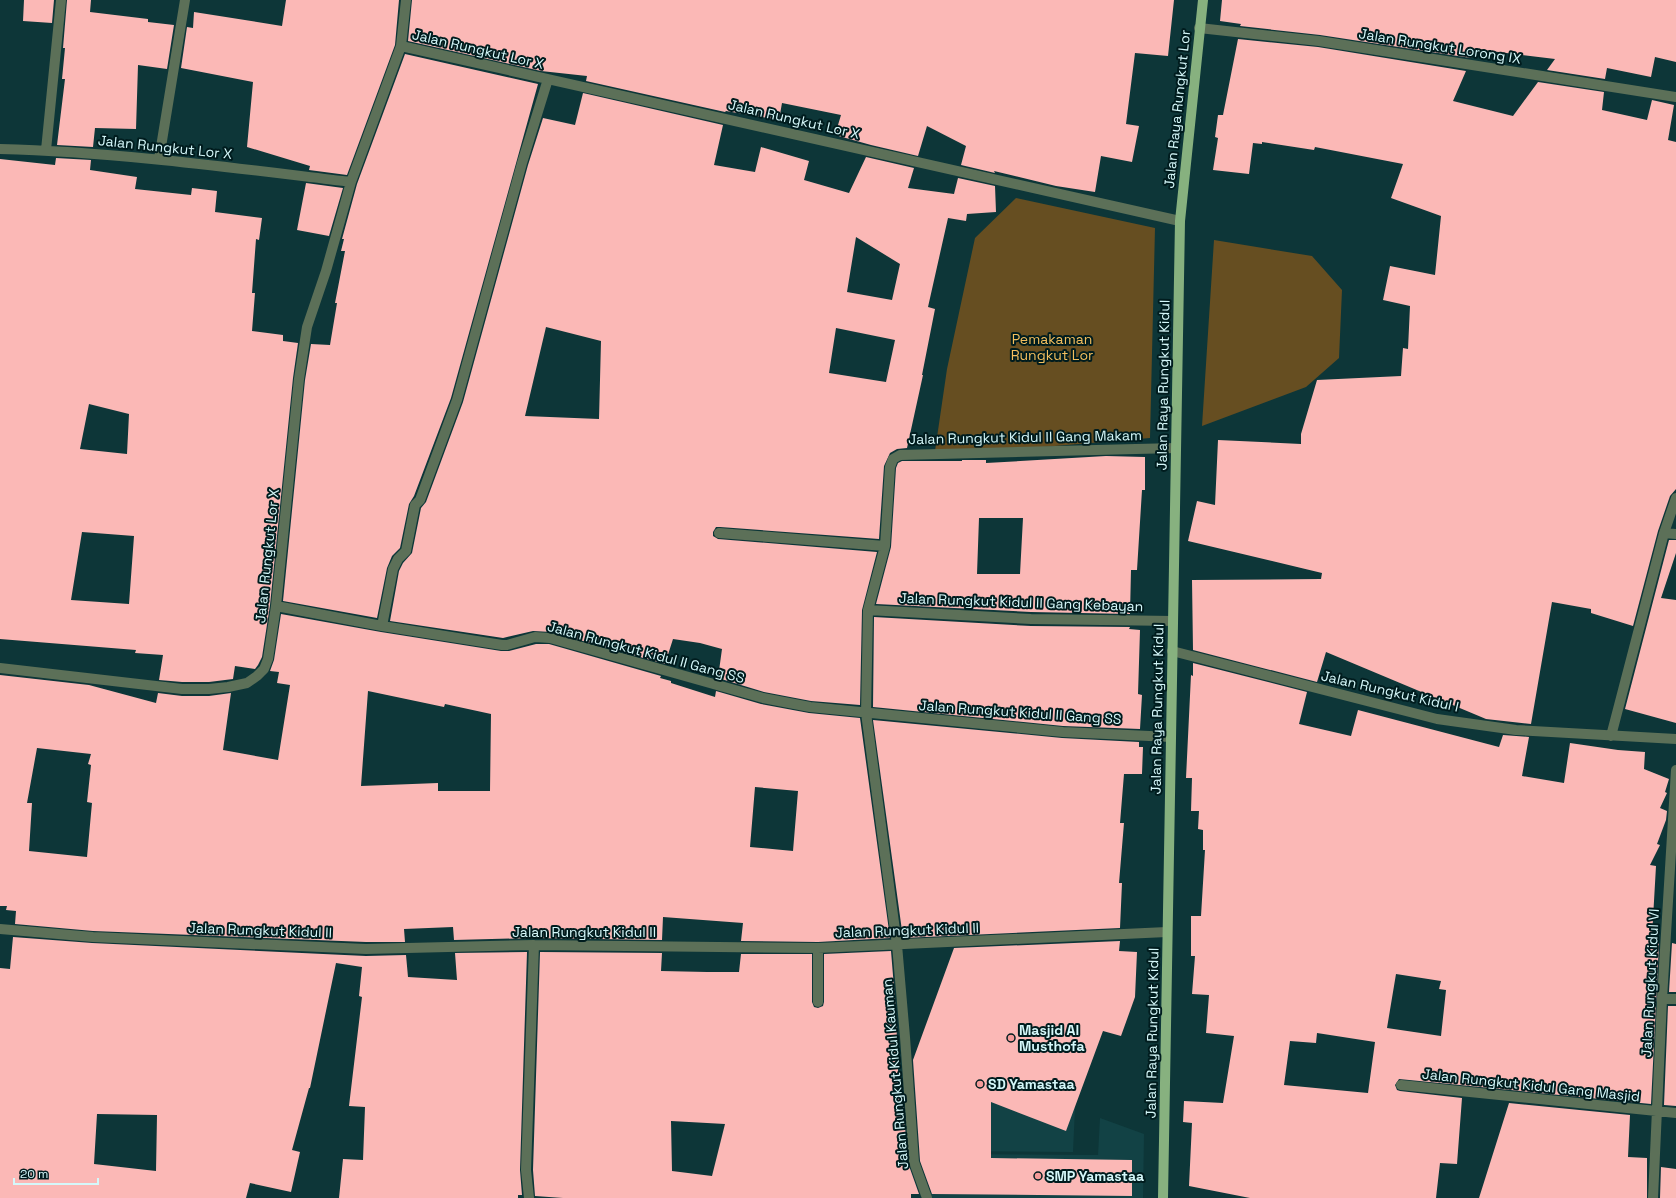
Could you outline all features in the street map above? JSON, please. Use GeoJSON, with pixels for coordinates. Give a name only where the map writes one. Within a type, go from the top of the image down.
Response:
{"type":"FeatureCollection","features":[{"type":"Feature","properties":{"kind":"main road","name":"Jalan Raya Rungkut Lor"},"geometry":{"type":"LineString","coordinates":[[1180,221],[1203,0]]}},
{"type":"Feature","properties":{"kind":"main road","name":"Jalan Raya Rungkut Kidul"},"geometry":{"type":"LineString","coordinates":[[1163,1198],[1180,221]]}},
{"type":"Feature","properties":{"kind":"street"},"geometry":{"type":"LineString","coordinates":[[46,150],[61,0]]}},
{"type":"Feature","properties":{"kind":"street"},"geometry":{"type":"LineString","coordinates":[[158,159],[185,0]]}},
{"type":"Feature","properties":{"kind":"street","name":"Jalan Rungkut Lor X"},"geometry":{"type":"LineString","coordinates":[[0,668],[182,688],[228,687],[247,682],[257,676],[264,669],[268,659],[276,606],[299,379],[307,327],[326,270],[351,182],[401,46],[406,0]]}},
{"type":"Feature","properties":{"kind":"street","name":"Jalan Rungkut Lorong IX"},"geometry":{"type":"LineString","coordinates":[[1199,28],[1319,41],[1676,96]]}},
{"type":"Feature","properties":{"kind":"street","name":"Jalan Rungkut Lor X"},"geometry":{"type":"LineString","coordinates":[[401,46],[1180,221]]}},
{"type":"Feature","properties":{"kind":"street"},"geometry":{"type":"LineString","coordinates":[[382,626],[392,569],[398,559],[406,551],[415,505],[420,500],[458,400],[522,163],[548,78]]}},
{"type":"Feature","properties":{"kind":"street","name":"Jalan Rungkut Lor X"},"geometry":{"type":"LineString","coordinates":[[0,149],[46,150],[158,159],[351,182]]}},
{"type":"Feature","properties":{"kind":"street","name":"Jalan Rungkut Kidul II Gang Makam"},"geometry":{"type":"LineString","coordinates":[[866,713],[868,610],[885,546],[890,467],[893,459],[900,455],[1176,448]]}},
{"type":"Feature","properties":{"kind":"street"},"geometry":{"type":"LineString","coordinates":[[1611,736],[1664,533],[1676,498]]}},
{"type":"Feature","properties":{"kind":"street"},"geometry":{"type":"LineString","coordinates":[[719,533],[885,546]]}},
{"type":"Feature","properties":{"kind":"street"},"geometry":{"type":"LineString","coordinates":[[1664,533],[1676,534]]}},
{"type":"Feature","properties":{"kind":"street","name":"Jalan Rungkut Kidul II Gang SS"},"geometry":{"type":"LineString","coordinates":[[276,606],[382,626],[507,645],[535,637],[550,638],[763,698],[810,707],[1063,732],[1171,737]]}},
{"type":"Feature","properties":{"kind":"street","name":"Jalan Rungkut Kidul II Gang Kebayan"},"geometry":{"type":"LineString","coordinates":[[868,610],[1031,619],[1173,621]]}},
{"type":"Feature","properties":{"kind":"street","name":"Jalan Rungkut Kidul I"},"geometry":{"type":"LineString","coordinates":[[1172,651],[1437,719],[1516,730],[1676,739]]}},
{"type":"Feature","properties":{"kind":"street"},"geometry":{"type":"LineString","coordinates":[[866,713],[897,945]]}},
{"type":"Feature","properties":{"kind":"street","name":"Jalan Rungkut Kidul VI"},"geometry":{"type":"LineString","coordinates":[[1653,1198],[1662,999],[1676,770]]}},
{"type":"Feature","properties":{"kind":"street","name":"Jalan Rungkut Kidul II"},"geometry":{"type":"LineString","coordinates":[[0,929],[93,937],[366,949],[534,945],[818,948],[1167,932]]}},
{"type":"Feature","properties":{"kind":"street"},"geometry":{"type":"LineString","coordinates":[[529,1198],[526,1170],[534,945]]}},
{"type":"Feature","properties":{"kind":"street","name":"Jalan Rungkut Kidul Kauman"},"geometry":{"type":"LineString","coordinates":[[897,945],[906,1037],[914,1162],[928,1198]]}},
{"type":"Feature","properties":{"kind":"street"},"geometry":{"type":"LineString","coordinates":[[818,948],[818,1002]]}},
{"type":"Feature","properties":{"kind":"street"},"geometry":{"type":"LineString","coordinates":[[1662,999],[1676,999]]}},
{"type":"Feature","properties":{"kind":"street","name":"Jalan Rungkut Kidul Gang Masjid"},"geometry":{"type":"LineString","coordinates":[[1401,1085],[1676,1114]]}},
{"type":"Feature","properties":{"kind":"shaded area","name":"SD Yamastaa"},"geometry":{"type":"Polygon","coordinates":[[[949,1060],[1075,1108],[1073,1152],[941,1151],[949,1060]]]}},
{"type":"Feature","properties":{"kind":"shaded area","name":"SMP Yamastaa"},"geometry":{"type":"Polygon","coordinates":[[[1100,1118],[1144,1134],[1143,1198],[931,1198],[931,1154],[1098,1155],[1100,1118]]]}},
{"type":"Feature","properties":{"kind":"green space","name":"Pemakaman Rungkut Lor"},"geometry":{"type":"Polygon","coordinates":[[[1016,198],[1155,228],[1150,438],[996,451],[935,451],[947,369],[975,238],[1016,198]]]}},
{"type":"Feature","properties":{"kind":"green space"},"geometry":{"type":"Polygon","coordinates":[[[1214,240],[1312,256],[1342,290],[1339,358],[1306,387],[1202,426],[1214,240]]]}},
{"type":"Feature","properties":{"kind":"building"},"geometry":{"type":"Polygon","coordinates":[[[24,0],[54,0],[52,23],[23,21],[24,0]]]}},
{"type":"Feature","properties":{"kind":"building"},"geometry":{"type":"Polygon","coordinates":[[[67,0],[91,0],[90,12],[148,19],[148,22],[174,25],[167,69],[138,65],[136,129],[95,128],[93,147],[57,145],[65,79],[62,79],[67,0]]]}},
{"type":"Feature","properties":{"kind":"building"},"geometry":{"type":"Polygon","coordinates":[[[286,0],[399,0],[395,45],[347,175],[309,170],[310,166],[247,147],[253,82],[181,68],[187,27],[193,28],[194,12],[282,26],[286,0]]]}},
{"type":"Feature","properties":{"kind":"building"},"geometry":{"type":"Polygon","coordinates":[[[412,0],[1174,0],[1168,56],[1135,53],[1126,124],[1139,126],[1132,162],[1101,156],[1095,192],[1056,186],[994,171],[995,173],[961,165],[966,146],[927,126],[918,156],[835,135],[841,115],[782,103],[779,120],[725,112],[586,81],[587,76],[541,71],[408,41],[412,0]]]}},
{"type":"Feature","properties":{"kind":"building"},"geometry":{"type":"Polygon","coordinates":[[[1222,0],[1676,0],[1676,62],[1655,57],[1651,77],[1607,68],[1605,79],[1547,70],[1555,59],[1475,49],[1471,58],[1320,35],[1240,26],[1241,24],[1220,21],[1222,0]]]}},
{"type":"Feature","properties":{"kind":"building"},"geometry":{"type":"Polygon","coordinates":[[[1238,39],[1318,47],[1466,71],[1453,101],[1513,116],[1538,82],[1604,92],[1602,110],[1647,120],[1652,100],[1674,105],[1668,140],[1676,142],[1676,489],[1670,496],[1658,531],[1633,626],[1591,613],[1591,609],[1552,602],[1531,724],[1486,719],[1326,652],[1317,682],[1193,650],[1192,580],[1321,579],[1322,573],[1188,541],[1197,501],[1215,505],[1218,440],[1301,444],[1301,434],[1317,380],[1401,376],[1403,348],[1408,349],[1410,306],[1383,300],[1390,266],[1435,275],[1441,216],[1391,198],[1403,164],[1315,147],[1314,150],[1262,142],[1262,144],[1253,143],[1249,174],[1213,170],[1218,138],[1215,137],[1218,115],[1223,115],[1238,39]]]}},
{"type":"Feature","properties":{"kind":"building"},"geometry":{"type":"Polygon","coordinates":[[[405,54],[538,84],[451,398],[414,496],[409,504],[400,548],[392,556],[387,568],[377,618],[283,601],[305,380],[311,344],[330,345],[337,303],[335,303],[345,251],[341,251],[344,239],[342,239],[357,184],[405,54]]]}},
{"type":"Feature","properties":{"kind":"building"},"geometry":{"type":"Polygon","coordinates":[[[583,93],[723,125],[714,165],[755,172],[761,147],[809,161],[804,180],[849,193],[866,157],[914,168],[908,188],[954,194],[958,178],[995,186],[996,212],[967,214],[966,221],[948,218],[928,307],[935,309],[923,375],[907,448],[897,449],[890,453],[884,466],[879,539],[720,527],[716,527],[713,532],[713,536],[718,539],[877,552],[862,610],[860,705],[811,701],[764,692],[718,678],[722,649],[700,643],[673,639],[665,664],[551,632],[533,631],[503,638],[390,621],[399,571],[403,563],[412,553],[421,508],[426,502],[463,402],[528,165],[543,118],[575,125],[583,93]],[[856,237],[847,292],[892,300],[900,264],[856,237]],[[546,327],[525,416],[599,419],[601,341],[546,327]],[[836,328],[829,373],[886,382],[895,340],[836,328]]]}},
{"type":"Feature","properties":{"kind":"building"},"geometry":{"type":"Polygon","coordinates":[[[56,158],[91,160],[90,170],[137,177],[135,189],[191,195],[192,188],[217,191],[215,212],[262,218],[259,240],[256,239],[252,293],[255,293],[252,331],[283,335],[283,341],[298,343],[293,378],[270,605],[262,657],[255,669],[235,666],[233,679],[209,682],[159,680],[163,655],[135,653],[136,650],[0,639],[0,159],[55,165],[56,158]],[[89,404],[80,449],[127,454],[129,414],[89,404]],[[82,532],[71,600],[129,604],[134,536],[82,532]]]}},
{"type":"Feature","properties":{"kind":"building"},"geometry":{"type":"Polygon","coordinates":[[[306,183],[343,188],[329,236],[297,230],[306,183]]]}},
{"type":"Feature","properties":{"kind":"building"},"geometry":{"type":"Polygon","coordinates":[[[1106,456],[1145,457],[1145,490],[1142,490],[1137,570],[1131,570],[1130,614],[1031,612],[876,604],[891,547],[896,468],[898,463],[902,461],[986,460],[986,463],[1106,456]],[[979,518],[977,574],[1020,574],[1023,518],[979,518]]]}},
{"type":"Feature","properties":{"kind":"building"},"geometry":{"type":"Polygon","coordinates":[[[1669,540],[1676,540],[1676,553],[1661,598],[1676,600],[1676,723],[1625,709],[1669,540]]]}},
{"type":"Feature","properties":{"kind":"building"},"geometry":{"type":"Polygon","coordinates":[[[281,614],[501,651],[509,651],[536,644],[549,644],[661,676],[660,678],[671,681],[671,683],[715,697],[716,691],[761,704],[809,713],[860,718],[890,938],[818,942],[741,941],[743,923],[663,917],[662,940],[534,938],[454,940],[453,927],[404,929],[405,942],[366,942],[93,931],[15,924],[16,911],[6,910],[7,906],[0,906],[0,675],[89,685],[156,703],[158,693],[182,696],[209,696],[231,693],[223,750],[278,760],[290,685],[277,683],[279,672],[270,671],[274,660],[281,614]],[[368,691],[361,786],[438,783],[438,791],[490,791],[491,714],[445,704],[444,707],[368,691]],[[37,748],[27,803],[32,803],[29,851],[87,857],[92,803],[87,802],[91,765],[88,764],[91,754],[37,748]],[[755,787],[750,847],[793,851],[798,791],[755,787]]]}},
{"type":"Feature","properties":{"kind":"building"},"geometry":{"type":"Polygon","coordinates":[[[874,617],[1031,626],[1130,627],[1129,629],[1140,630],[1138,694],[1142,695],[1140,729],[1063,726],[873,707],[874,617]]]}},
{"type":"Feature","properties":{"kind":"building"},"geometry":{"type":"Polygon","coordinates":[[[1193,663],[1307,692],[1299,724],[1351,736],[1358,710],[1499,747],[1503,735],[1529,737],[1522,776],[1564,783],[1570,743],[1618,750],[1645,752],[1644,769],[1669,779],[1665,792],[1667,793],[1660,808],[1667,811],[1666,820],[1657,844],[1660,845],[1650,865],[1656,866],[1652,936],[1653,943],[1659,943],[1651,1104],[1399,1079],[1395,1085],[1397,1090],[1400,1091],[1462,1098],[1457,1164],[1440,1163],[1436,1198],[1250,1198],[1189,1186],[1192,1123],[1183,1122],[1184,1101],[1223,1103],[1234,1036],[1206,1033],[1209,995],[1192,994],[1195,956],[1191,956],[1191,916],[1201,916],[1205,850],[1203,850],[1203,830],[1198,829],[1199,811],[1191,811],[1192,778],[1186,778],[1191,675],[1193,676],[1193,663]],[[1396,974],[1387,1028],[1441,1036],[1446,990],[1439,989],[1441,981],[1396,974]],[[1317,1033],[1316,1043],[1290,1041],[1284,1085],[1368,1093],[1375,1042],[1317,1033]]]}},
{"type":"Feature","properties":{"kind":"building"},"geometry":{"type":"Polygon","coordinates":[[[873,720],[1062,738],[1139,742],[1139,747],[1143,747],[1142,774],[1124,774],[1120,823],[1124,823],[1119,883],[1122,883],[1120,928],[903,938],[873,720]]]}},
{"type":"Feature","properties":{"kind":"building"},"geometry":{"type":"Polygon","coordinates":[[[13,937],[92,943],[366,956],[406,955],[408,977],[457,980],[455,953],[527,952],[520,1170],[522,1195],[518,1195],[518,1198],[339,1198],[343,1159],[363,1160],[365,1107],[349,1106],[362,997],[359,996],[362,967],[336,963],[310,1088],[292,1150],[300,1152],[291,1192],[250,1183],[246,1198],[0,1198],[0,968],[10,969],[13,937]],[[97,1114],[94,1164],[156,1171],[157,1115],[97,1114]]]}},
{"type":"Feature","properties":{"kind":"building"},"geometry":{"type":"Polygon","coordinates":[[[1120,941],[1119,951],[1137,952],[1135,997],[1121,1036],[1103,1031],[1066,1131],[991,1102],[991,1158],[1132,1160],[1132,1196],[932,1194],[920,1161],[913,1060],[954,948],[1120,941]]]}},
{"type":"Feature","properties":{"kind":"building"},"geometry":{"type":"Polygon","coordinates":[[[1672,943],[1676,944],[1676,992],[1669,992],[1672,943]]]}},
{"type":"Feature","properties":{"kind":"building"},"geometry":{"type":"Polygon","coordinates":[[[891,951],[896,1012],[899,1099],[902,1090],[908,1163],[919,1194],[911,1194],[911,1198],[563,1198],[535,1196],[533,1170],[540,952],[662,953],[661,971],[707,972],[739,972],[741,954],[812,954],[812,1002],[814,1007],[818,1008],[823,1006],[824,1002],[824,954],[891,951]],[[671,1121],[672,1171],[712,1176],[725,1124],[671,1121]]]}},
{"type":"Feature","properties":{"kind":"building"},"geometry":{"type":"Polygon","coordinates":[[[1668,1006],[1676,1006],[1676,1106],[1664,1105],[1668,1006]]]}},
{"type":"Feature","properties":{"kind":"building"},"geometry":{"type":"Polygon","coordinates":[[[1509,1103],[1630,1115],[1628,1157],[1647,1158],[1647,1198],[1479,1198],[1509,1103]]]}},
{"type":"Feature","properties":{"kind":"building"},"geometry":{"type":"Polygon","coordinates":[[[1661,1167],[1676,1169],[1676,1198],[1660,1198],[1661,1167]]]}},
{"type":"Feature","properties":{"kind":"place","name":"Masjid Al Musthofa"},"geometry":{"type":"Point","coordinates":[1011,1038]}},
{"type":"Feature","properties":{"kind":"place","name":"SD Yamastaa"},"geometry":{"type":"Point","coordinates":[980,1084]}},
{"type":"Feature","properties":{"kind":"place","name":"SMP Yamastaa"},"geometry":{"type":"Point","coordinates":[1038,1176]}}]}
